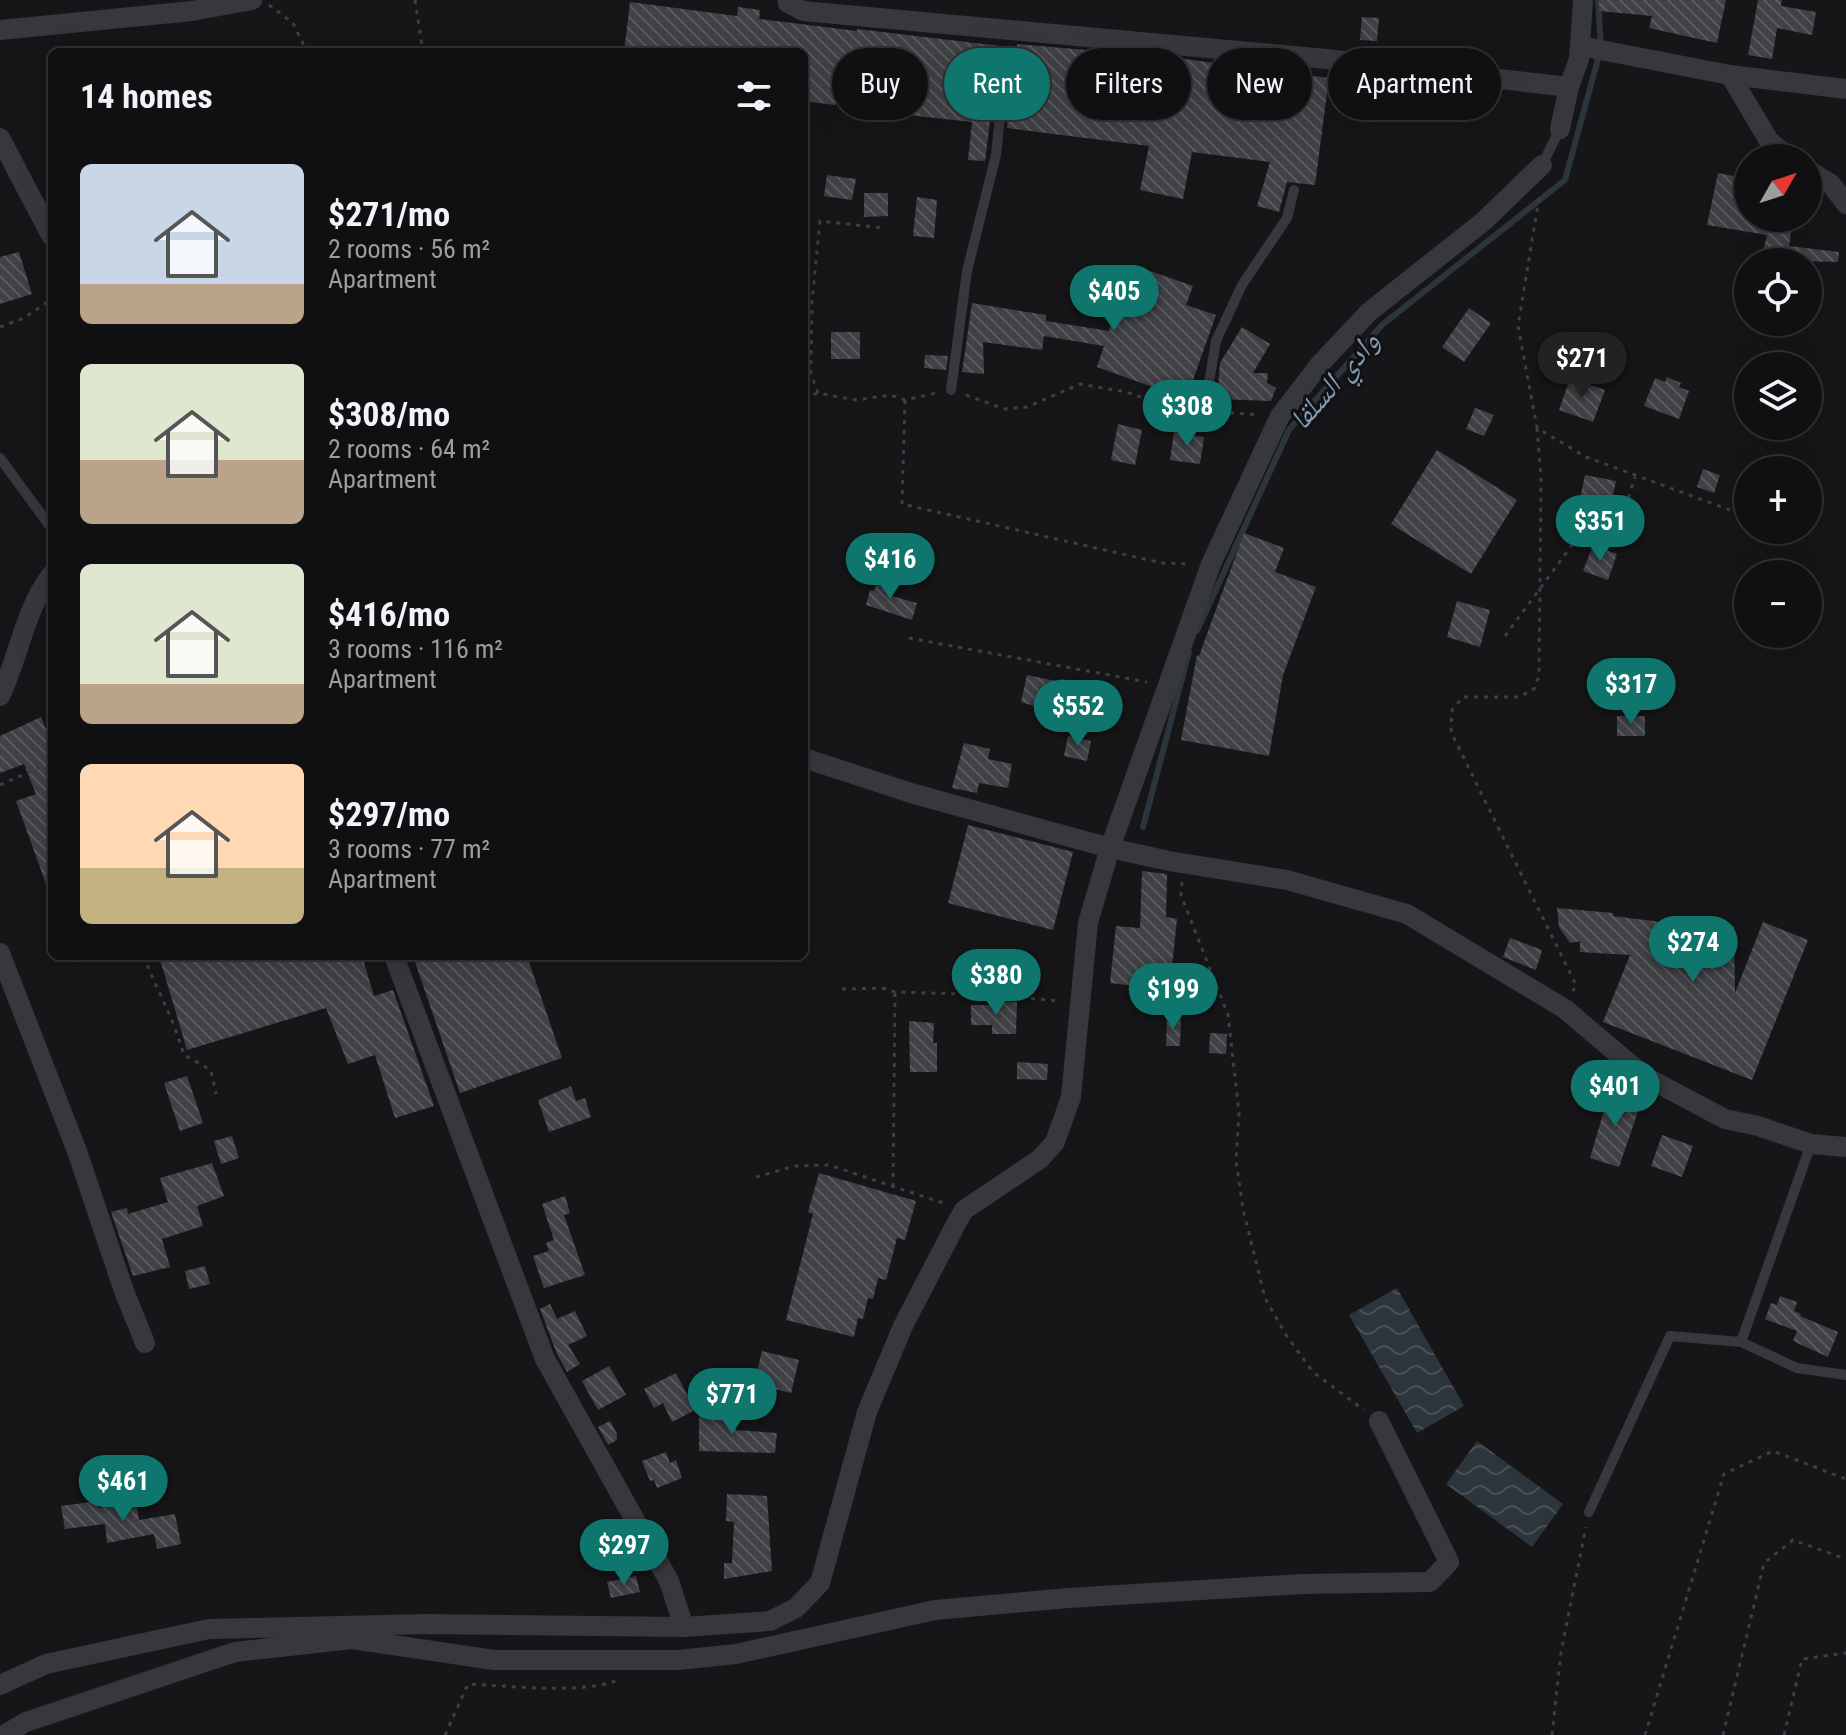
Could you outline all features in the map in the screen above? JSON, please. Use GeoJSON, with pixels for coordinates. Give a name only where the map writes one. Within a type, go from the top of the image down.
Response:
{"type":"FeatureCollection","features":[{"type":"Feature","properties":{"kind":"street"},"geometry":{"type":"LineString","coordinates":[[0,30],[192,11],[252,0]]}},
{"type":"Feature","properties":{"kind":"street"},"geometry":{"type":"LineString","coordinates":[[788,0],[788,3],[803,11],[1326,59],[1569,87]]}},
{"type":"Feature","properties":{"kind":"street"},"geometry":{"type":"LineString","coordinates":[[1560,129],[1579,59],[1583,0]]}},
{"type":"Feature","properties":{"kind":"street"},"geometry":{"type":"LineString","coordinates":[[1580,46],[1730,75],[1846,89]]}},
{"type":"Feature","properties":{"kind":"street"},"geometry":{"type":"LineString","coordinates":[[1730,75],[1773,144]]}},
{"type":"Feature","properties":{"kind":"street"},"geometry":{"type":"LineString","coordinates":[[0,138],[48,229]]}},
{"type":"Feature","properties":{"kind":"street"},"geometry":{"type":"LineString","coordinates":[[0,1685],[46,1664],[209,1629],[426,1624],[684,1627],[770,1621],[796,1608],[820,1583],[867,1412],[903,1326],[964,1210],[1040,1159],[1055,1142],[1071,1097],[1088,923],[1110,848],[1211,564],[1280,416],[1320,364],[1369,312],[1484,221],[1542,165]]}},
{"type":"Feature","properties":{"kind":"street"},"geometry":{"type":"LineString","coordinates":[[1822,179],[1831,184],[1846,204]]}},
{"type":"Feature","properties":{"kind":"street"},"geometry":{"type":"LineString","coordinates":[[0,696],[31,614],[48,582]]}},
{"type":"Feature","properties":{"kind":"street"},"geometry":{"type":"LineString","coordinates":[[809,765],[1110,848],[1287,880],[1407,914],[1565,1009],[1644,1076],[1725,1119],[1758,1126],[1811,1144],[1846,1147]]}},
{"type":"Feature","properties":{"kind":"street"},"geometry":{"type":"LineString","coordinates":[[0,953],[77,1151],[124,1291],[145,1343]]}},
{"type":"Feature","properties":{"kind":"street"},"geometry":{"type":"LineString","coordinates":[[395,960],[545,1359],[669,1581],[684,1627]]}},
{"type":"Feature","properties":{"kind":"street"},"geometry":{"type":"LineString","coordinates":[[4,1735],[26,1722],[235,1652],[352,1639],[494,1660],[678,1660],[750,1651],[935,1610],[1068,1598],[1288,1585],[1430,1582],[1449,1562],[1379,1421]]}},
{"type":"Feature","properties":{"kind":"lane"},"geometry":{"type":"LineString","coordinates":[[951,390],[967,271],[996,155],[1000,120]]}},
{"type":"Feature","properties":{"kind":"lane"},"geometry":{"type":"LineString","coordinates":[[1542,165],[1560,129]]}},
{"type":"Feature","properties":{"kind":"lane"},"geometry":{"type":"LineString","coordinates":[[1204,411],[1216,341],[1242,285],[1287,218],[1294,190]]}},
{"type":"Feature","properties":{"kind":"lane"},"geometry":{"type":"LineString","coordinates":[[0,458],[48,524]]}},
{"type":"Feature","properties":{"kind":"lane"},"geometry":{"type":"LineString","coordinates":[[1741,1342],[1811,1144]]}},
{"type":"Feature","properties":{"kind":"lane"},"geometry":{"type":"LineString","coordinates":[[1589,1512],[1670,1336],[1741,1342],[1797,1368],[1846,1375]]}},
{"type":"Feature","properties":{"kind":"path"},"geometry":{"type":"LineString","coordinates":[[263,0],[293,23],[305,48]]}},
{"type":"Feature","properties":{"kind":"path"},"geometry":{"type":"LineString","coordinates":[[415,0],[422,48]]}},
{"type":"Feature","properties":{"kind":"path"},"geometry":{"type":"LineString","coordinates":[[1542,165],[1518,326],[1537,428],[1541,478],[1539,676],[1534,689],[1519,697],[1463,697],[1452,710],[1451,732],[1576,985],[1565,1009]]}},
{"type":"Feature","properties":{"kind":"path"},"geometry":{"type":"LineString","coordinates":[[818,393],[811,374],[812,302],[820,221],[884,228]]}},
{"type":"Feature","properties":{"kind":"path"},"geometry":{"type":"LineString","coordinates":[[0,327],[24,318],[48,302]]}},
{"type":"Feature","properties":{"kind":"path"},"geometry":{"type":"LineString","coordinates":[[808,396],[818,393],[855,400],[891,395],[905,400],[951,390],[1005,409],[1027,407],[1080,384],[1126,392],[1198,416],[1204,411],[1280,416]]}},
{"type":"Feature","properties":{"kind":"path"},"geometry":{"type":"LineString","coordinates":[[905,400],[902,504],[1162,563],[1211,564]]}},
{"type":"Feature","properties":{"kind":"path"},"geometry":{"type":"LineString","coordinates":[[1537,428],[1586,457],[1730,510]]}},
{"type":"Feature","properties":{"kind":"path"},"geometry":{"type":"LineString","coordinates":[[1505,636],[1575,541],[1623,514],[1635,477]]}},
{"type":"Feature","properties":{"kind":"path"},"geometry":{"type":"LineString","coordinates":[[909,638],[1166,685]]}},
{"type":"Feature","properties":{"kind":"path"},"geometry":{"type":"LineString","coordinates":[[0,785],[48,764]]}},
{"type":"Feature","properties":{"kind":"path"},"geometry":{"type":"LineString","coordinates":[[1185,862],[1181,895],[1228,1015],[1239,1113],[1236,1161],[1243,1209],[1265,1298],[1286,1335],[1313,1372],[1379,1421]]}},
{"type":"Feature","properties":{"kind":"path"},"geometry":{"type":"LineString","coordinates":[[145,960],[184,1055],[211,1070],[216,1094]]}},
{"type":"Feature","properties":{"kind":"path"},"geometry":{"type":"LineString","coordinates":[[842,989],[882,988],[895,992],[997,995],[1079,1003]]}},
{"type":"Feature","properties":{"kind":"path"},"geometry":{"type":"LineString","coordinates":[[893,1187],[895,992]]}},
{"type":"Feature","properties":{"kind":"path"},"geometry":{"type":"LineString","coordinates":[[756,1177],[795,1166],[829,1165],[964,1210]]}},
{"type":"Feature","properties":{"kind":"path"},"geometry":{"type":"LineString","coordinates":[[1645,1735],[1724,1474],[1773,1451],[1846,1479]]}},
{"type":"Feature","properties":{"kind":"path"},"geometry":{"type":"LineString","coordinates":[[1552,1735],[1561,1652],[1589,1512]]}},
{"type":"Feature","properties":{"kind":"path"},"geometry":{"type":"LineString","coordinates":[[1723,1735],[1764,1563],[1793,1540],[1846,1559]]}},
{"type":"Feature","properties":{"kind":"path"},"geometry":{"type":"LineString","coordinates":[[1784,1735],[1802,1659],[1846,1653]]}},
{"type":"Feature","properties":{"kind":"path"},"geometry":{"type":"LineString","coordinates":[[445,1735],[468,1684],[559,1687],[604,1685],[620,1680]]}},
{"type":"Feature","properties":{"kind":"water"},"geometry":{"type":"Polygon","coordinates":[[[1397,1288],[1464,1406],[1417,1433],[1349,1315],[1397,1288]]]}},
{"type":"Feature","properties":{"kind":"water"},"geometry":{"type":"Polygon","coordinates":[[[1477,1441],[1563,1504],[1532,1547],[1446,1484],[1477,1441]]]}},
{"type":"Feature","properties":{"kind":"building"},"geometry":{"type":"Polygon","coordinates":[[[1599,0],[1726,0],[1717,43],[1649,28],[1652,16],[1599,11],[1599,0]]]}},
{"type":"Feature","properties":{"kind":"building"},"geometry":{"type":"Polygon","coordinates":[[[1758,0],[1782,0],[1781,6],[1816,12],[1812,35],[1777,28],[1772,59],[1748,55],[1758,0]]]}},
{"type":"Feature","properties":{"kind":"building"},"geometry":{"type":"Polygon","coordinates":[[[630,2],[737,16],[738,7],[760,10],[759,19],[1017,48],[944,48],[944,119],[928,117],[928,48],[832,48],[832,105],[808,102],[808,48],[624,48],[630,2]]]}},
{"type":"Feature","properties":{"kind":"building"},"geometry":{"type":"Polygon","coordinates":[[[1362,17],[1379,18],[1377,41],[1360,40],[1362,17]]]}},
{"type":"Feature","properties":{"kind":"building"},"geometry":{"type":"Polygon","coordinates":[[[1017,44],[1066,48],[1066,120],[1191,120],[1191,60],[1207,62],[1207,120],[1312,120],[1312,76],[1328,78],[1315,185],[1287,182],[1279,212],[1257,206],[1270,162],[1192,152],[1183,199],[1140,190],[1149,146],[1007,128],[1008,120],[1050,120],[1050,48],[1017,48],[1017,44]]]}},
{"type":"Feature","properties":{"kind":"building"},"geometry":{"type":"Polygon","coordinates":[[[954,120],[990,120],[985,161],[968,160],[972,122],[954,120]]]}},
{"type":"Feature","properties":{"kind":"building"},"geometry":{"type":"Polygon","coordinates":[[[1718,173],[1734,176],[1734,230],[1707,225],[1718,173]]]}},
{"type":"Feature","properties":{"kind":"building"},"geometry":{"type":"Polygon","coordinates":[[[827,175],[856,179],[852,200],[824,196],[827,175]]]}},
{"type":"Feature","properties":{"kind":"building"},"geometry":{"type":"Polygon","coordinates":[[[864,193],[888,193],[888,216],[864,217],[864,193]]]}},
{"type":"Feature","properties":{"kind":"building"},"geometry":{"type":"Polygon","coordinates":[[[917,197],[937,200],[934,238],[913,236],[917,197]]]}},
{"type":"Feature","properties":{"kind":"building"},"geometry":{"type":"Polygon","coordinates":[[[1749,232],[1791,232],[1789,246],[1806,248],[1764,248],[1767,235],[1749,232]]]}},
{"type":"Feature","properties":{"kind":"building"},"geometry":{"type":"Polygon","coordinates":[[[1822,250],[1839,252],[1838,262],[1822,262],[1822,250]]]}},
{"type":"Feature","properties":{"kind":"building"},"geometry":{"type":"Polygon","coordinates":[[[19,252],[32,294],[0,304],[0,257],[19,252]]]}},
{"type":"Feature","properties":{"kind":"building"},"geometry":{"type":"Polygon","coordinates":[[[1133,265],[1193,286],[1186,305],[1216,315],[1187,397],[1097,367],[1104,346],[1044,336],[1042,350],[983,342],[984,374],[962,372],[972,303],[1046,315],[1046,321],[1109,331],[1133,265]]]}},
{"type":"Feature","properties":{"kind":"building"},"geometry":{"type":"Polygon","coordinates":[[[1469,308],[1491,323],[1464,362],[1442,347],[1469,308]]]}},
{"type":"Feature","properties":{"kind":"building"},"geometry":{"type":"Polygon","coordinates":[[[1242,327],[1270,344],[1253,373],[1268,373],[1267,383],[1276,388],[1271,401],[1217,399],[1220,363],[1242,327]]]}},
{"type":"Feature","properties":{"kind":"building"},"geometry":{"type":"Polygon","coordinates":[[[831,332],[860,332],[860,359],[831,359],[831,332]]]}},
{"type":"Feature","properties":{"kind":"building"},"geometry":{"type":"Polygon","coordinates":[[[925,355],[948,356],[946,370],[924,368],[925,355]]]}},
{"type":"Feature","properties":{"kind":"building"},"geometry":{"type":"Polygon","coordinates":[[[1667,377],[1681,383],[1679,387],[1689,391],[1679,419],[1644,406],[1655,378],[1665,382],[1667,377]]]}},
{"type":"Feature","properties":{"kind":"building"},"geometry":{"type":"Polygon","coordinates":[[[1570,378],[1605,390],[1593,422],[1559,410],[1570,378]]]}},
{"type":"Feature","properties":{"kind":"building"},"geometry":{"type":"Polygon","coordinates":[[[1475,408],[1494,415],[1484,436],[1466,429],[1475,408]]]}},
{"type":"Feature","properties":{"kind":"building"},"geometry":{"type":"Polygon","coordinates":[[[1118,424],[1142,430],[1135,465],[1111,460],[1118,424]]]}},
{"type":"Feature","properties":{"kind":"building"},"geometry":{"type":"Polygon","coordinates":[[[1174,432],[1204,437],[1200,464],[1170,460],[1174,432]]]}},
{"type":"Feature","properties":{"kind":"building"},"geometry":{"type":"Polygon","coordinates":[[[1437,450],[1517,500],[1471,574],[1391,524],[1437,450]]]}},
{"type":"Feature","properties":{"kind":"building"},"geometry":{"type":"Polygon","coordinates":[[[1703,469],[1720,475],[1714,493],[1697,487],[1703,469]]]}},
{"type":"Feature","properties":{"kind":"building"},"geometry":{"type":"Polygon","coordinates":[[[1585,475],[1616,481],[1611,505],[1580,499],[1585,475]]]}},
{"type":"Feature","properties":{"kind":"building"},"geometry":{"type":"Polygon","coordinates":[[[1244,533],[1284,548],[1275,572],[1316,587],[1283,675],[1269,756],[1181,740],[1197,655],[1244,533]]]}},
{"type":"Feature","properties":{"kind":"building"},"geometry":{"type":"Polygon","coordinates":[[[1593,545],[1617,554],[1608,580],[1583,571],[1593,545]]]}},
{"type":"Feature","properties":{"kind":"building"},"geometry":{"type":"Polygon","coordinates":[[[879,578],[896,584],[892,596],[917,603],[912,620],[866,605],[870,590],[874,591],[879,578]]]}},
{"type":"Feature","properties":{"kind":"building"},"geometry":{"type":"Polygon","coordinates":[[[1457,601],[1490,610],[1480,647],[1447,637],[1457,601]]]}},
{"type":"Feature","properties":{"kind":"building"},"geometry":{"type":"Polygon","coordinates":[[[1027,675],[1076,683],[1068,716],[1021,702],[1027,675]]]}},
{"type":"Feature","properties":{"kind":"building"},"geometry":{"type":"Polygon","coordinates":[[[1617,716],[1645,716],[1645,736],[1617,736],[1617,716]]]}},
{"type":"Feature","properties":{"kind":"building"},"geometry":{"type":"Polygon","coordinates":[[[41,717],[48,734],[48,889],[16,801],[36,794],[24,764],[0,773],[0,736],[41,717]]]}},
{"type":"Feature","properties":{"kind":"building"},"geometry":{"type":"Polygon","coordinates":[[[1068,736],[1091,741],[1087,761],[1064,756],[1068,736]]]}},
{"type":"Feature","properties":{"kind":"building"},"geometry":{"type":"Polygon","coordinates":[[[964,743],[990,749],[988,759],[1012,764],[1008,788],[979,783],[977,793],[952,788],[964,743]]]}},
{"type":"Feature","properties":{"kind":"building"},"geometry":{"type":"Polygon","coordinates":[[[968,825],[1073,852],[1053,930],[948,903],[968,825]]]}},
{"type":"Feature","properties":{"kind":"building"},"geometry":{"type":"Polygon","coordinates":[[[1142,871],[1167,874],[1166,917],[1177,919],[1172,966],[1198,967],[1205,986],[1110,983],[1116,926],[1140,928],[1142,871]]]}},
{"type":"Feature","properties":{"kind":"building"},"geometry":{"type":"Polygon","coordinates":[[[1557,908],[1613,913],[1613,916],[1677,924],[1677,928],[1734,926],[1735,993],[1763,922],[1808,940],[1752,1080],[1603,1022],[1630,955],[1580,952],[1580,941],[1570,943],[1559,927],[1557,908]]]}},
{"type":"Feature","properties":{"kind":"building"},"geometry":{"type":"Polygon","coordinates":[[[1510,938],[1542,950],[1536,970],[1503,957],[1510,938]]]}},
{"type":"Feature","properties":{"kind":"building"},"geometry":{"type":"Polygon","coordinates":[[[160,960],[363,960],[374,996],[393,990],[434,1106],[395,1118],[375,1055],[348,1064],[326,1008],[187,1050],[160,960]]]}},
{"type":"Feature","properties":{"kind":"building"},"geometry":{"type":"Polygon","coordinates":[[[414,960],[528,960],[562,1058],[460,1093],[414,960]]]}},
{"type":"Feature","properties":{"kind":"building"},"geometry":{"type":"Polygon","coordinates":[[[993,1001],[1017,1002],[1016,1034],[992,1034],[992,1025],[971,1025],[971,1005],[993,1005],[993,1001]]]}},
{"type":"Feature","properties":{"kind":"building"},"geometry":{"type":"Polygon","coordinates":[[[1167,1016],[1181,1017],[1180,1046],[1166,1046],[1167,1016]]]}},
{"type":"Feature","properties":{"kind":"building"},"geometry":{"type":"Polygon","coordinates":[[[909,1021],[934,1023],[937,1072],[910,1072],[909,1021]]]}},
{"type":"Feature","properties":{"kind":"building"},"geometry":{"type":"Polygon","coordinates":[[[1210,1033],[1227,1034],[1226,1054],[1209,1053],[1210,1033]]]}},
{"type":"Feature","properties":{"kind":"building"},"geometry":{"type":"Polygon","coordinates":[[[1017,1062],[1048,1064],[1047,1080],[1017,1079],[1017,1062]]]}},
{"type":"Feature","properties":{"kind":"building"},"geometry":{"type":"Polygon","coordinates":[[[187,1076],[203,1123],[180,1131],[164,1083],[187,1076]]]}},
{"type":"Feature","properties":{"kind":"building"},"geometry":{"type":"Polygon","coordinates":[[[571,1086],[576,1101],[585,1098],[591,1117],[549,1132],[538,1100],[571,1086]]]}},
{"type":"Feature","properties":{"kind":"building"},"geometry":{"type":"Polygon","coordinates":[[[1610,1090],[1642,1100],[1619,1167],[1590,1158],[1610,1090]]]}},
{"type":"Feature","properties":{"kind":"building"},"geometry":{"type":"Polygon","coordinates":[[[1662,1135],[1693,1146],[1682,1177],[1651,1166],[1662,1135]]]}},
{"type":"Feature","properties":{"kind":"building"},"geometry":{"type":"Polygon","coordinates":[[[232,1136],[239,1158],[221,1164],[214,1141],[232,1136]]]}},
{"type":"Feature","properties":{"kind":"building"},"geometry":{"type":"Polygon","coordinates":[[[212,1163],[224,1196],[197,1206],[203,1226],[162,1239],[170,1267],[133,1276],[111,1212],[127,1208],[128,1214],[168,1202],[160,1178],[212,1163]]]}},
{"type":"Feature","properties":{"kind":"building"},"geometry":{"type":"Polygon","coordinates":[[[819,1173],[916,1201],[905,1240],[897,1238],[886,1280],[878,1278],[873,1299],[868,1298],[863,1319],[858,1318],[854,1337],[786,1320],[813,1214],[808,1212],[819,1173]]]}},
{"type":"Feature","properties":{"kind":"building"},"geometry":{"type":"Polygon","coordinates":[[[565,1196],[570,1213],[564,1215],[585,1275],[544,1288],[533,1256],[549,1251],[546,1243],[554,1240],[542,1204],[565,1196]]]}},
{"type":"Feature","properties":{"kind":"building"},"geometry":{"type":"Polygon","coordinates":[[[205,1266],[210,1284],[189,1289],[185,1271],[205,1266]]]}},
{"type":"Feature","properties":{"kind":"building"},"geometry":{"type":"Polygon","coordinates":[[[1780,1296],[1797,1302],[1794,1311],[1800,1316],[1838,1332],[1828,1357],[1793,1341],[1797,1331],[1765,1319],[1771,1303],[1777,1305],[1780,1296]]]}},
{"type":"Feature","properties":{"kind":"building"},"geometry":{"type":"Polygon","coordinates":[[[550,1304],[557,1319],[575,1311],[587,1336],[568,1345],[580,1364],[567,1372],[540,1309],[550,1304]]]}},
{"type":"Feature","properties":{"kind":"building"},"geometry":{"type":"Polygon","coordinates":[[[762,1351],[799,1360],[791,1393],[754,1384],[762,1351]]]}},
{"type":"Feature","properties":{"kind":"building"},"geometry":{"type":"Polygon","coordinates":[[[609,1366],[626,1395],[598,1410],[582,1381],[609,1366]]]}},
{"type":"Feature","properties":{"kind":"building"},"geometry":{"type":"Polygon","coordinates":[[[676,1373],[695,1410],[672,1422],[663,1403],[654,1408],[644,1389],[676,1373]]]}},
{"type":"Feature","properties":{"kind":"building"},"geometry":{"type":"Polygon","coordinates":[[[699,1412],[736,1413],[736,1430],[777,1433],[775,1453],[699,1451],[699,1412]]]}},
{"type":"Feature","properties":{"kind":"building"},"geometry":{"type":"Polygon","coordinates":[[[610,1421],[617,1440],[608,1445],[598,1427],[610,1421]]]}},
{"type":"Feature","properties":{"kind":"building"},"geometry":{"type":"Polygon","coordinates":[[[666,1452],[670,1463],[676,1460],[682,1478],[657,1488],[654,1480],[650,1481],[642,1461],[666,1452]]]}},
{"type":"Feature","properties":{"kind":"building"},"geometry":{"type":"Polygon","coordinates":[[[727,1494],[767,1496],[772,1571],[724,1579],[724,1563],[732,1563],[734,1522],[726,1521],[727,1494]]]}},
{"type":"Feature","properties":{"kind":"building"},"geometry":{"type":"Polygon","coordinates":[[[98,1501],[99,1508],[136,1502],[139,1520],[175,1514],[181,1544],[157,1549],[154,1534],[107,1543],[105,1524],[65,1529],[61,1506],[98,1501]]]}},
{"type":"Feature","properties":{"kind":"building"},"geometry":{"type":"Polygon","coordinates":[[[636,1576],[640,1592],[611,1598],[607,1582],[636,1576]]]}},
{"type":"Feature","properties":{"kind":"waterway","name":"وادي السلقا"},"geometry":{"type":"LineString","coordinates":[[1197,631],[1289,430],[1382,325],[1565,180],[1601,48],[1598,0]]}},
{"type":"Feature","properties":{"kind":"waterway","name":"وادي السلقا"},"geometry":{"type":"LineString","coordinates":[[1143,827],[1189,652]]}}]}
